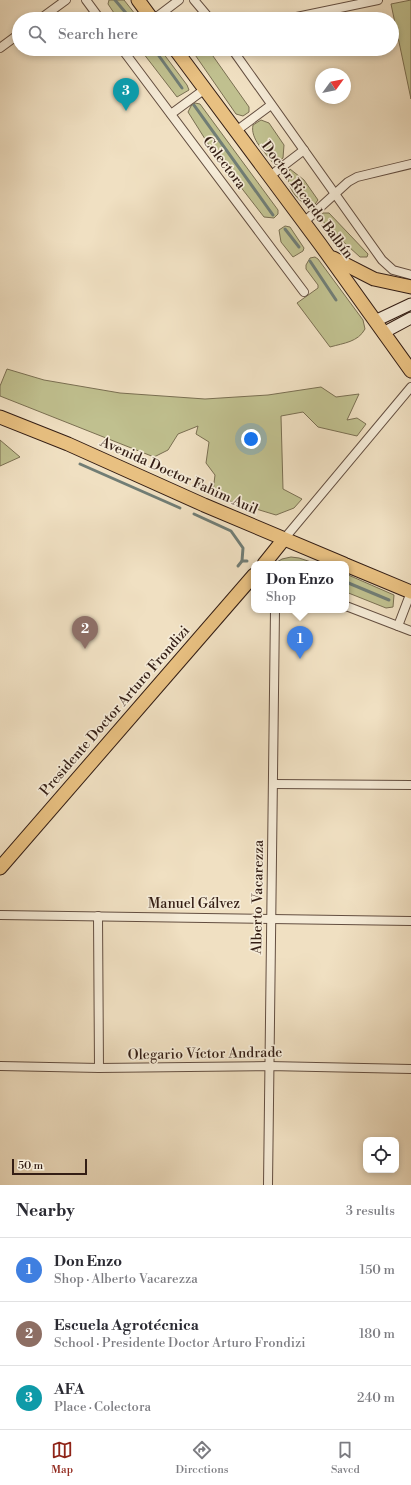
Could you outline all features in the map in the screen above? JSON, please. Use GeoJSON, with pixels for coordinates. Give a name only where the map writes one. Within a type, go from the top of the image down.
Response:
{"type":"FeatureCollection","features":[{"type":"Feature","properties":{"kind":"main road"},"geometry":{"type":"LineString","coordinates":[[138,0],[147,12]]}},
{"type":"Feature","properties":{"kind":"main road","name":"Doctor Ricardo Balbín"},"geometry":{"type":"LineString","coordinates":[[180,56],[330,257],[411,372]]}},
{"type":"Feature","properties":{"kind":"main road"},"geometry":{"type":"LineString","coordinates":[[330,257],[374,279],[411,287]]}},
{"type":"Feature","properties":{"kind":"main road"},"geometry":{"type":"LineString","coordinates":[[375,321],[411,304]]}},
{"type":"Feature","properties":{"kind":"main road"},"geometry":{"type":"LineString","coordinates":[[383,332],[411,318]]}},
{"type":"Feature","properties":{"kind":"main road","name":"Avenida Doctor Fahim Auil"},"geometry":{"type":"LineString","coordinates":[[0,417],[68,444],[338,561]]}},
{"type":"Feature","properties":{"kind":"main road"},"geometry":{"type":"LineString","coordinates":[[266,561],[284,539]]}},
{"type":"Feature","properties":{"kind":"main road","name":"Avenida Doctor Fahim Auil"},"geometry":{"type":"LineString","coordinates":[[349,566],[411,592]]}},
{"type":"Feature","properties":{"kind":"main road","name":"Presidente Doctor Arturo Frondizi"},"geometry":{"type":"LineString","coordinates":[[0,868],[251,579]]}},
{"type":"Feature","properties":{"kind":"street"},"geometry":{"type":"LineString","coordinates":[[50,12],[66,0]]}},
{"type":"Feature","properties":{"kind":"street"},"geometry":{"type":"LineString","coordinates":[[163,12],[179,0]]}},
{"type":"Feature","properties":{"kind":"street"},"geometry":{"type":"LineString","coordinates":[[194,0],[204,12]]}},
{"type":"Feature","properties":{"kind":"street"},"geometry":{"type":"LineString","coordinates":[[321,12],[378,0]]}},
{"type":"Feature","properties":{"kind":"street"},"geometry":{"type":"LineString","coordinates":[[88,1],[95,12]]}},
{"type":"Feature","properties":{"kind":"street"},"geometry":{"type":"LineString","coordinates":[[0,48],[12,39]]}},
{"type":"Feature","properties":{"kind":"street","name":"Colectora"},"geometry":{"type":"LineString","coordinates":[[127,56],[304,292]]}},
{"type":"Feature","properties":{"kind":"street"},"geometry":{"type":"LineString","coordinates":[[237,56],[382,260],[393,270],[411,275]]}},
{"type":"Feature","properties":{"kind":"street"},"geometry":{"type":"LineString","coordinates":[[171,114],[205,89]]}},
{"type":"Feature","properties":{"kind":"street"},"geometry":{"type":"LineString","coordinates":[[236,131],[271,105]]}},
{"type":"Feature","properties":{"kind":"street"},"geometry":{"type":"LineString","coordinates":[[270,176],[304,150]]}},
{"type":"Feature","properties":{"kind":"street"},"geometry":{"type":"LineString","coordinates":[[304,222],[356,177],[411,164]]}},
{"type":"Feature","properties":{"kind":"street"},"geometry":{"type":"LineString","coordinates":[[284,539],[411,387]]}},
{"type":"Feature","properties":{"kind":"street"},"geometry":{"type":"LineString","coordinates":[[398,626],[411,592]]}},
{"type":"Feature","properties":{"kind":"street"},"geometry":{"type":"LineString","coordinates":[[349,607],[411,631]]}},
{"type":"Feature","properties":{"kind":"street","name":"Alberto Vacarezza"},"geometry":{"type":"LineString","coordinates":[[268,1185],[275,613]]}},
{"type":"Feature","properties":{"kind":"street"},"geometry":{"type":"LineString","coordinates":[[273,784],[411,785]]}},
{"type":"Feature","properties":{"kind":"street","name":"Manuel Gálvez"},"geometry":{"type":"LineString","coordinates":[[0,915],[411,921]]}},
{"type":"Feature","properties":{"kind":"street"},"geometry":{"type":"LineString","coordinates":[[98,916],[99,1068]]}},
{"type":"Feature","properties":{"kind":"street","name":"Olegario Víctor Andrade"},"geometry":{"type":"LineString","coordinates":[[0,1066],[99,1068],[269,1066],[411,1069]]}},
{"type":"Feature","properties":{"kind":"green space"},"geometry":{"type":"Polygon","coordinates":[[[109,0],[124,0],[133,12],[113,12],[108,4],[109,0]]]}},
{"type":"Feature","properties":{"kind":"green space"},"geometry":{"type":"Polygon","coordinates":[[[411,0],[411,99],[399,42],[399,12],[393,12],[391,4],[411,0]]]}},
{"type":"Feature","properties":{"kind":"green space"},"geometry":{"type":"Polygon","coordinates":[[[145,56],[165,56],[187,85],[189,90],[177,97],[145,56]]]}},
{"type":"Feature","properties":{"kind":"green space"},"geometry":{"type":"Polygon","coordinates":[[[196,56],[213,56],[249,107],[249,112],[243,116],[236,114],[196,56]]]}},
{"type":"Feature","properties":{"kind":"green space"},"geometry":{"type":"Polygon","coordinates":[[[195,103],[200,104],[278,210],[278,214],[274,218],[264,217],[212,150],[188,112],[191,106],[195,103]]]}},
{"type":"Feature","properties":{"kind":"green space"},"geometry":{"type":"Polygon","coordinates":[[[261,120],[269,123],[284,145],[283,158],[278,162],[273,163],[256,140],[253,125],[261,120]]]}},
{"type":"Feature","properties":{"kind":"green space"},"geometry":{"type":"Polygon","coordinates":[[[290,169],[304,180],[318,200],[313,207],[302,202],[293,192],[290,187],[288,175],[290,169]]]}},
{"type":"Feature","properties":{"kind":"green space"},"geometry":{"type":"Polygon","coordinates":[[[323,213],[329,213],[368,254],[367,257],[360,257],[326,226],[321,217],[323,213]]]}},
{"type":"Feature","properties":{"kind":"green space"},"geometry":{"type":"Polygon","coordinates":[[[285,226],[290,227],[304,248],[303,251],[293,257],[281,242],[279,230],[285,226]]]}},
{"type":"Feature","properties":{"kind":"green space"},"geometry":{"type":"Polygon","coordinates":[[[315,257],[363,320],[365,329],[359,337],[330,347],[297,303],[318,288],[318,285],[306,269],[306,265],[310,258],[315,257]]]}},
{"type":"Feature","properties":{"kind":"green space"},"geometry":{"type":"Polygon","coordinates":[[[7,369],[44,380],[120,393],[205,399],[268,395],[321,387],[336,397],[359,394],[347,420],[357,418],[366,424],[357,436],[318,427],[303,412],[281,416],[283,489],[302,499],[294,508],[276,515],[223,499],[213,491],[215,475],[206,463],[209,442],[196,434],[198,426],[178,434],[168,450],[154,457],[0,396],[0,386],[7,369]]]}},
{"type":"Feature","properties":{"kind":"green space"},"geometry":{"type":"Polygon","coordinates":[[[0,440],[20,457],[0,466],[0,440]]]}},
{"type":"Feature","properties":{"kind":"green space"},"geometry":{"type":"Polygon","coordinates":[[[291,557],[308,561],[279,561],[291,557]]]}},
{"type":"Feature","properties":{"kind":"green space"},"geometry":{"type":"Polygon","coordinates":[[[349,575],[394,595],[393,607],[386,608],[349,593],[349,575]]]}},
{"type":"Feature","properties":{"kind":"waterway"},"geometry":{"type":"LineString","coordinates":[[115,0],[125,12]]}},
{"type":"Feature","properties":{"kind":"waterway"},"geometry":{"type":"LineString","coordinates":[[159,56],[182,88]]}},
{"type":"Feature","properties":{"kind":"waterway"},"geometry":{"type":"LineString","coordinates":[[194,105],[273,215]]}},
{"type":"Feature","properties":{"kind":"waterway"},"geometry":{"type":"LineString","coordinates":[[285,229],[299,247]]}},
{"type":"Feature","properties":{"kind":"waterway"},"geometry":{"type":"LineString","coordinates":[[310,261],[336,300]]}},
{"type":"Feature","properties":{"kind":"waterway"},"geometry":{"type":"LineString","coordinates":[[80,464],[180,508]]}},
{"type":"Feature","properties":{"kind":"waterway"},"geometry":{"type":"LineString","coordinates":[[194,514],[231,531],[243,548],[242,561]]}},
{"type":"Feature","properties":{"kind":"waterway"},"geometry":{"type":"LineString","coordinates":[[238,566],[242,561],[247,561]]}},
{"type":"Feature","properties":{"kind":"waterway"},"geometry":{"type":"LineString","coordinates":[[349,583],[389,600]]}},
{"type":"Feature","properties":{"kind":"place","name":"AFA"},"geometry":{"type":"Point","coordinates":[126,111]}},
{"type":"Feature","properties":{"kind":"place","name":"Escuela Agrotécnica"},"geometry":{"type":"Point","coordinates":[85,649]}},
{"type":"Feature","properties":{"kind":"place","name":"Don Enzo"},"geometry":{"type":"Point","coordinates":[300,659]}}]}
